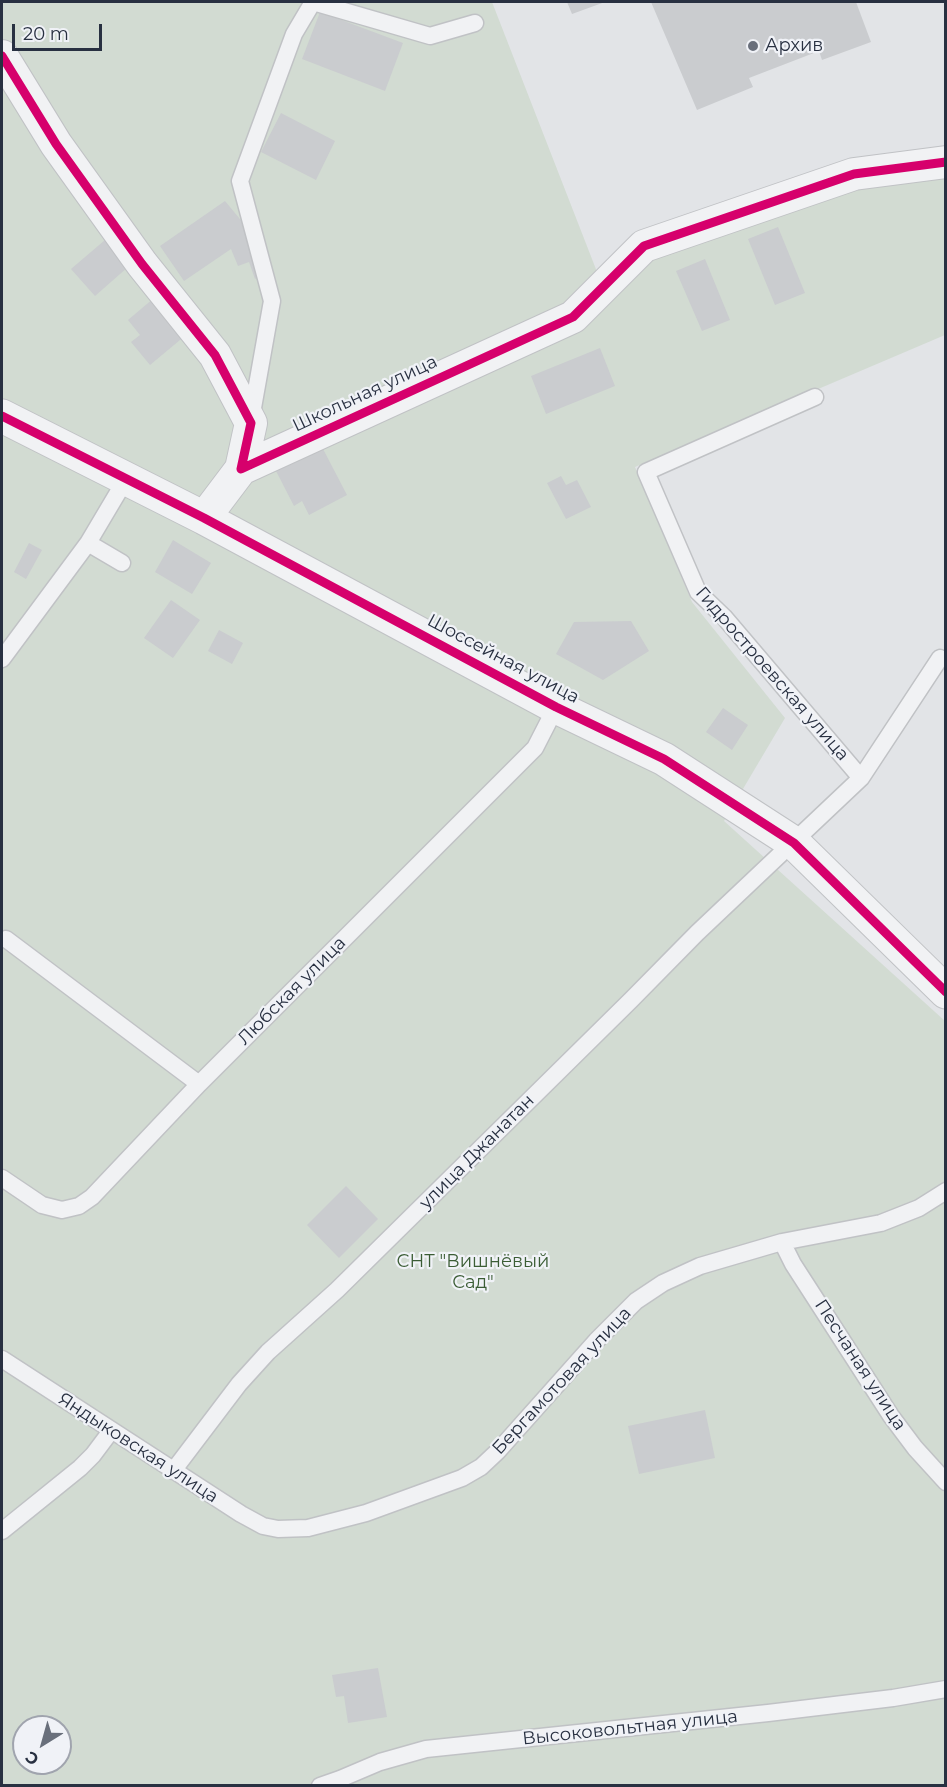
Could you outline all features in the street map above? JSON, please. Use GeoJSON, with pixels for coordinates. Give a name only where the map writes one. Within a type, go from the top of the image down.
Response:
{"type":"FeatureCollection","features":[{"type":"Feature","properties":{"kind":"street"},"geometry":{"type":"LineString","coordinates":[[2,56],[56,144],[142,264],[215,355],[250,423],[241,469],[204,518]]}},
{"type":"Feature","properties":{"kind":"street","name":"Школьная улица"},"geometry":{"type":"LineString","coordinates":[[241,469],[573,316],[644,246],[854,174],[945,162]]}},
{"type":"Feature","properties":{"kind":"street","name":"Шоссейная улица"},"geometry":{"type":"LineString","coordinates":[[2,416],[204,518],[556,707],[664,759],[794,843],[945,992]]}},
{"type":"Feature","properties":{"kind":"lane"},"geometry":{"type":"LineString","coordinates":[[250,423],[272,301],[240,182],[294,34],[313,2],[430,36],[475,22]]}},
{"type":"Feature","properties":{"kind":"lane","name":"Гидростроевская улица"},"geometry":{"type":"LineString","coordinates":[[815,397],[646,472],[698,592],[724,617],[861,778]]}},
{"type":"Feature","properties":{"kind":"lane"},"geometry":{"type":"LineString","coordinates":[[2,659],[88,543],[126,478]]}},
{"type":"Feature","properties":{"kind":"lane"},"geometry":{"type":"LineString","coordinates":[[88,543],[122,562]]}},
{"type":"Feature","properties":{"kind":"lane","name":"улица Джанатан"},"geometry":{"type":"LineString","coordinates":[[173,1471],[239,1384],[268,1352],[337,1290],[697,933],[861,778],[940,658]]}},
{"type":"Feature","properties":{"kind":"lane","name":"Любская улица"},"geometry":{"type":"LineString","coordinates":[[2,1178],[42,1205],[62,1210],[79,1206],[92,1197],[199,1084],[535,748],[556,707]]}},
{"type":"Feature","properties":{"kind":"lane"},"geometry":{"type":"LineString","coordinates":[[6,939],[199,1084]]}},
{"type":"Feature","properties":{"kind":"lane","name":"Бергамотовая улица"},"geometry":{"type":"LineString","coordinates":[[278,1529],[308,1528],[366,1513],[462,1478],[481,1467],[596,1341],[636,1301],[663,1283],[700,1266],[782,1242],[881,1223],[919,1208],[945,1191]]}},
{"type":"Feature","properties":{"kind":"lane","name":"Песчаная улица"},"geometry":{"type":"LineString","coordinates":[[782,1242],[793,1263],[891,1416],[945,1482]]}},
{"type":"Feature","properties":{"kind":"lane","name":"Яндыковская улица"},"geometry":{"type":"LineString","coordinates":[[2,1359],[241,1514],[263,1526],[278,1529]]}},
{"type":"Feature","properties":{"kind":"lane"},"geometry":{"type":"LineString","coordinates":[[2,1530],[80,1468],[111,1431]]}},
{"type":"Feature","properties":{"kind":"lane","name":"Высоковольтная улица"},"geometry":{"type":"LineString","coordinates":[[320,1785],[380,1762],[426,1749],[814,1708],[945,1689]]}},
{"type":"Feature","properties":{"kind":"green space","name":"СНТ \"Вишнёвый Сад\""},"geometry":{"type":"Polygon","coordinates":[[[2,2],[492,2],[599,277],[945,157],[945,335],[635,467],[692,602],[785,718],[724,821],[945,1021],[945,1785],[2,1786],[2,2]]]}},
{"type":"Feature","properties":{"kind":"building"},"geometry":{"type":"Polygon","coordinates":[[[567,2],[605,2],[572,14],[567,2]]]}},
{"type":"Feature","properties":{"kind":"building"},"geometry":{"type":"Polygon","coordinates":[[[651,2],[856,2],[871,42],[822,60],[819,51],[749,78],[753,87],[697,110],[651,2]]]}},
{"type":"Feature","properties":{"kind":"building"},"geometry":{"type":"Polygon","coordinates":[[[320,12],[403,43],[385,91],[302,59],[320,12]]]}},
{"type":"Feature","properties":{"kind":"building"},"geometry":{"type":"Polygon","coordinates":[[[281,113],[335,141],[316,180],[261,152],[281,113]]]}},
{"type":"Feature","properties":{"kind":"building"},"geometry":{"type":"Polygon","coordinates":[[[225,201],[254,236],[265,272],[255,279],[249,262],[238,266],[231,249],[184,281],[160,246],[225,201]]]}},
{"type":"Feature","properties":{"kind":"building"},"geometry":{"type":"Polygon","coordinates":[[[778,227],[805,293],[775,305],[748,239],[778,227]]]}},
{"type":"Feature","properties":{"kind":"building"},"geometry":{"type":"Polygon","coordinates":[[[105,240],[128,267],[95,296],[71,269],[105,240]]]}},
{"type":"Feature","properties":{"kind":"building"},"geometry":{"type":"Polygon","coordinates":[[[705,259],[730,320],[702,331],[676,271],[705,259]]]}},
{"type":"Feature","properties":{"kind":"building"},"geometry":{"type":"Polygon","coordinates":[[[154,298],[186,335],[150,365],[131,342],[140,335],[128,320],[154,298]]]}},
{"type":"Feature","properties":{"kind":"building"},"geometry":{"type":"Polygon","coordinates":[[[600,348],[615,386],[546,414],[531,376],[600,348]]]}},
{"type":"Feature","properties":{"kind":"building"},"geometry":{"type":"Polygon","coordinates":[[[322,447],[347,495],[309,515],[302,501],[294,506],[276,471],[322,447]]]}},
{"type":"Feature","properties":{"kind":"building"},"geometry":{"type":"Polygon","coordinates":[[[561,476],[566,485],[577,480],[591,507],[566,519],[547,483],[561,476]]]}},
{"type":"Feature","properties":{"kind":"building"},"geometry":{"type":"Polygon","coordinates":[[[173,540],[211,563],[192,594],[155,572],[173,540]]]}},
{"type":"Feature","properties":{"kind":"building"},"geometry":{"type":"Polygon","coordinates":[[[29,543],[42,550],[26,579],[14,572],[29,543]]]}},
{"type":"Feature","properties":{"kind":"building"},"geometry":{"type":"Polygon","coordinates":[[[171,600],[200,620],[173,658],[144,638],[171,600]]]}},
{"type":"Feature","properties":{"kind":"building"},"geometry":{"type":"Polygon","coordinates":[[[631,621],[649,651],[603,680],[556,654],[574,622],[631,621]]]}},
{"type":"Feature","properties":{"kind":"building"},"geometry":{"type":"Polygon","coordinates":[[[219,630],[243,643],[232,664],[208,651],[219,630]]]}},
{"type":"Feature","properties":{"kind":"building"},"geometry":{"type":"Polygon","coordinates":[[[723,708],[748,725],[732,750],[706,732],[723,708]]]}},
{"type":"Feature","properties":{"kind":"building"},"geometry":{"type":"Polygon","coordinates":[[[346,1186],[378,1219],[339,1258],[307,1225],[346,1186]]]}},
{"type":"Feature","properties":{"kind":"building"},"geometry":{"type":"Polygon","coordinates":[[[705,1410],[715,1458],[639,1474],[628,1426],[705,1410]]]}},
{"type":"Feature","properties":{"kind":"building"},"geometry":{"type":"Polygon","coordinates":[[[378,1668],[387,1717],[348,1723],[344,1696],[336,1697],[332,1675],[378,1668]]]}},
{"type":"Feature","properties":{"kind":"cycle path"},"geometry":{"type":"LineString","coordinates":[[2,56],[56,144],[142,264],[215,355],[251,423],[241,469],[573,317],[644,246],[854,174],[946,162]]}},
{"type":"Feature","properties":{"kind":"cycle path"},"geometry":{"type":"LineString","coordinates":[[2,416],[204,518],[556,707],[664,759],[794,843],[946,992]]}},
{"type":"Feature","properties":{"kind":"place","name":"Архив"},"geometry":{"type":"Point","coordinates":[753,46]}}]}
